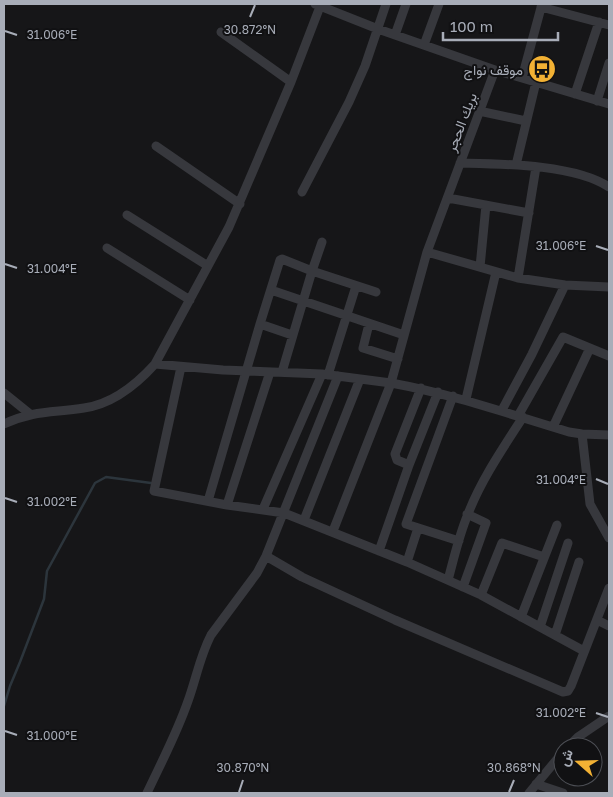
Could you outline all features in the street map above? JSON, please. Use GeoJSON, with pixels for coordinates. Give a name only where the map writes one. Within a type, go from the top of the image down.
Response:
{"type":"FeatureCollection","features":[{"type":"Feature","properties":{"kind":"street"},"geometry":{"type":"LineString","coordinates":[[302,192],[349,102],[386,4]]}},
{"type":"Feature","properties":{"kind":"street"},"geometry":{"type":"LineString","coordinates":[[395,35],[406,4]]}},
{"type":"Feature","properties":{"kind":"street"},"geometry":{"type":"LineString","coordinates":[[424,45],[439,4]]}},
{"type":"Feature","properties":{"kind":"street"},"geometry":{"type":"LineString","coordinates":[[4,424],[30,414],[85,408],[100,404],[124,393],[155,364],[240,204],[291,82],[318,5],[378,29],[495,70],[609,104]]}},
{"type":"Feature","properties":{"kind":"street"},"geometry":{"type":"LineString","coordinates":[[522,78],[541,5],[609,24]]}},
{"type":"Feature","properties":{"kind":"street"},"geometry":{"type":"LineString","coordinates":[[575,94],[599,22]]}},
{"type":"Feature","properties":{"kind":"street"},"geometry":{"type":"LineString","coordinates":[[221,32],[291,82]]}},
{"type":"Feature","properties":{"kind":"street"},"geometry":{"type":"LineString","coordinates":[[597,101],[609,63]]}},
{"type":"Feature","properties":{"kind":"street","name":"بريك الحجر"},"geometry":{"type":"LineString","coordinates":[[333,531],[391,383],[427,252],[495,70]]}},
{"type":"Feature","properties":{"kind":"street"},"geometry":{"type":"LineString","coordinates":[[516,165],[536,82]]}},
{"type":"Feature","properties":{"kind":"street"},"geometry":{"type":"LineString","coordinates":[[479,111],[526,121]]}},
{"type":"Feature","properties":{"kind":"street"},"geometry":{"type":"LineString","coordinates":[[156,146],[240,204]]}},
{"type":"Feature","properties":{"kind":"street"},"geometry":{"type":"LineString","coordinates":[[460,162],[536,167],[585,175],[609,187]]}},
{"type":"Feature","properties":{"kind":"street"},"geometry":{"type":"LineString","coordinates":[[518,278],[536,167]]}},
{"type":"Feature","properties":{"kind":"street"},"geometry":{"type":"LineString","coordinates":[[448,198],[529,213]]}},
{"type":"Feature","properties":{"kind":"street"},"geometry":{"type":"LineString","coordinates":[[480,267],[486,205]]}},
{"type":"Feature","properties":{"kind":"street"},"geometry":{"type":"LineString","coordinates":[[127,215],[208,266]]}},
{"type":"Feature","properties":{"kind":"street"},"geometry":{"type":"LineString","coordinates":[[282,372],[322,242]]}},
{"type":"Feature","properties":{"kind":"street"},"geometry":{"type":"LineString","coordinates":[[107,248],[190,300]]}},
{"type":"Feature","properties":{"kind":"street"},"geometry":{"type":"LineString","coordinates":[[427,252],[518,278],[565,285],[609,287]]}},
{"type":"Feature","properties":{"kind":"street"},"geometry":{"type":"LineString","coordinates":[[208,501],[281,259],[376,292]]}},
{"type":"Feature","properties":{"kind":"street"},"geometry":{"type":"LineString","coordinates":[[466,399],[496,272]]}},
{"type":"Feature","properties":{"kind":"street"},"geometry":{"type":"LineString","coordinates":[[502,410],[536,346],[565,285]]}},
{"type":"Feature","properties":{"kind":"street"},"geometry":{"type":"LineString","coordinates":[[263,509],[325,374],[356,286]]}},
{"type":"Feature","properties":{"kind":"street"},"geometry":{"type":"LineString","coordinates":[[271,290],[404,335]]}},
{"type":"Feature","properties":{"kind":"street"},"geometry":{"type":"LineString","coordinates":[[260,324],[292,335]]}},
{"type":"Feature","properties":{"kind":"street"},"geometry":{"type":"LineString","coordinates":[[369,324],[363,348],[398,359]]}},
{"type":"Feature","properties":{"kind":"street"},"geometry":{"type":"LineString","coordinates":[[448,580],[467,514],[563,337],[609,355]]}},
{"type":"Feature","properties":{"kind":"street"},"geometry":{"type":"LineString","coordinates":[[553,427],[590,348]]}},
{"type":"Feature","properties":{"kind":"street"},"geometry":{"type":"LineString","coordinates":[[155,364],[325,374],[391,383],[466,399],[553,427],[582,434],[609,435]]}},
{"type":"Feature","properties":{"kind":"street"},"geometry":{"type":"LineString","coordinates":[[181,367],[153,489],[156,492],[227,505],[263,509],[284,513],[304,520],[407,562],[481,595],[584,652]]}},
{"type":"Feature","properties":{"kind":"street"},"geometry":{"type":"LineString","coordinates":[[227,505],[270,372]]}},
{"type":"Feature","properties":{"kind":"street"},"geometry":{"type":"LineString","coordinates":[[146,793],[182,716],[205,646],[257,573],[266,556],[338,376]]}},
{"type":"Feature","properties":{"kind":"street"},"geometry":{"type":"LineString","coordinates":[[304,520],[360,379]]}},
{"type":"Feature","properties":{"kind":"street"},"geometry":{"type":"LineString","coordinates":[[409,465],[397,460],[395,454],[421,388]]}},
{"type":"Feature","properties":{"kind":"street"},"geometry":{"type":"LineString","coordinates":[[379,551],[409,465],[438,392]]}},
{"type":"Feature","properties":{"kind":"street"},"geometry":{"type":"LineString","coordinates":[[4,393],[30,414]]}},
{"type":"Feature","properties":{"kind":"street"},"geometry":{"type":"LineString","coordinates":[[453,396],[406,524],[459,541]]}},
{"type":"Feature","properties":{"kind":"street"},"geometry":{"type":"LineString","coordinates":[[582,434],[590,504],[609,538]]}},
{"type":"Feature","properties":{"kind":"street"},"geometry":{"type":"LineString","coordinates":[[463,587],[486,523],[467,514]]}},
{"type":"Feature","properties":{"kind":"street"},"geometry":{"type":"LineString","coordinates":[[522,617],[557,525]]}},
{"type":"Feature","properties":{"kind":"street"},"geometry":{"type":"LineString","coordinates":[[407,562],[418,528]]}},
{"type":"Feature","properties":{"kind":"street"},"geometry":{"type":"LineString","coordinates":[[481,595],[502,542],[544,557]]}},
{"type":"Feature","properties":{"kind":"street"},"geometry":{"type":"LineString","coordinates":[[540,627],[568,543]]}},
{"type":"Feature","properties":{"kind":"street"},"geometry":{"type":"LineString","coordinates":[[266,556],[302,577],[390,618],[563,692],[568,691],[571,686],[597,620],[607,602],[609,588]]}},
{"type":"Feature","properties":{"kind":"street"},"geometry":{"type":"LineString","coordinates":[[555,635],[579,562]]}},
{"type":"Feature","properties":{"kind":"street"},"geometry":{"type":"LineString","coordinates":[[597,620],[609,626]]}},
{"type":"Feature","properties":{"kind":"street"},"geometry":{"type":"LineString","coordinates":[[578,737],[609,716]]}},
{"type":"Feature","properties":{"kind":"street"},"geometry":{"type":"LineString","coordinates":[[529,793],[553,764]]}},
{"type":"Feature","properties":{"kind":"street"},"geometry":{"type":"LineString","coordinates":[[536,784],[563,793]]}},
{"type":"Feature","properties":{"kind":"waterway"},"geometry":{"type":"LineString","coordinates":[[4,706],[44,599],[47,571],[95,483],[106,477],[151,483]]}},
{"type":"Feature","properties":{"kind":"place","name":"موقف نواج"},"geometry":{"type":"Point","coordinates":[542,69]}}]}
